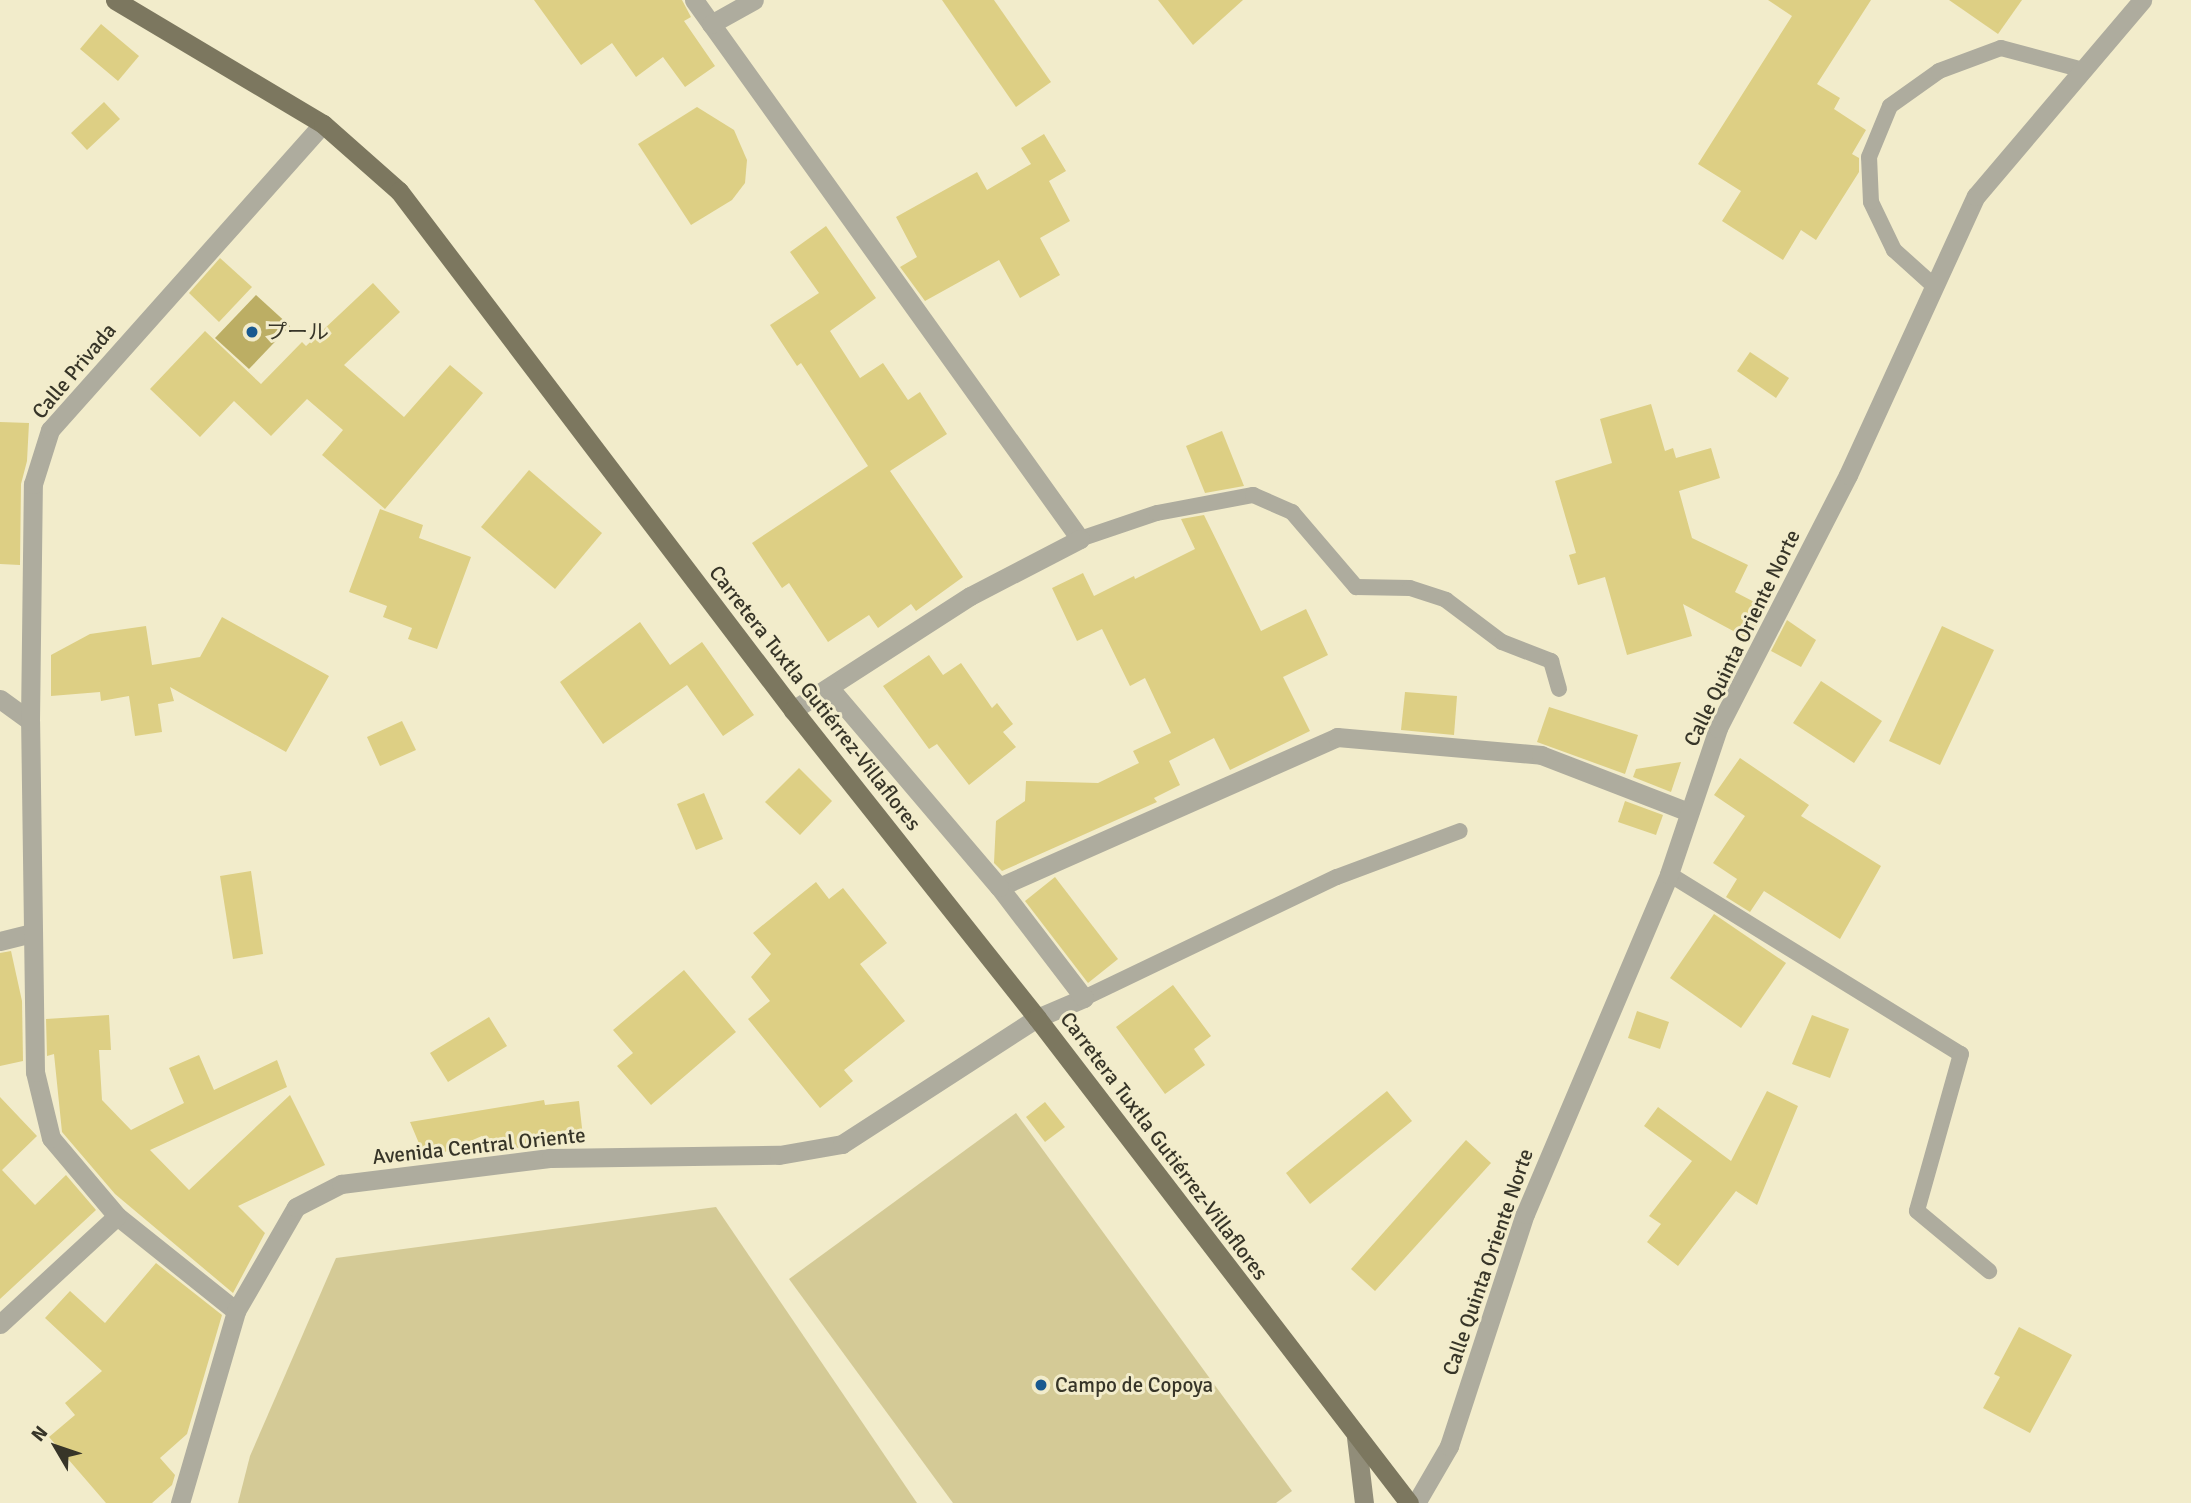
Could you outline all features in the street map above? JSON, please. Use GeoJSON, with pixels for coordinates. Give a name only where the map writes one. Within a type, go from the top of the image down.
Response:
{"type":"FeatureCollection","features":[{"type":"Feature","properties":{"kind":"main road","name":"Carretera Tuxtla Gutiérrez-Villaflores"},"geometry":{"type":"LineString","coordinates":[[116,0],[323,124],[399,191],[793,710],[1037,1018],[1409,1503]]}},
{"type":"Feature","properties":{"kind":"main road"},"geometry":{"type":"LineString","coordinates":[[1356,1437],[1364,1503]]}},
{"type":"Feature","properties":{"kind":"street"},"geometry":{"type":"LineString","coordinates":[[694,0],[1080,539],[970,596],[793,710]]}},
{"type":"Feature","properties":{"kind":"street"},"geometry":{"type":"LineString","coordinates":[[711,24],[754,0]]}},
{"type":"Feature","properties":{"kind":"street","name":"Calle Quinta Oriente Norte"},"geometry":{"type":"LineString","coordinates":[[1416,1503],[1449,1446],[1525,1214],[1669,874],[1718,729],[1848,475],[1976,196],[2142,0]]}},
{"type":"Feature","properties":{"kind":"street","name":"Calle Privada"},"geometry":{"type":"LineString","coordinates":[[236,1311],[117,1216],[51,1138],[35,1072],[30,721],[33,484],[50,430],[323,124]]}},
{"type":"Feature","properties":{"kind":"street"},"geometry":{"type":"LineString","coordinates":[[829,687],[999,887],[1084,998]]}},
{"type":"Feature","properties":{"kind":"street"},"geometry":{"type":"LineString","coordinates":[[0,699],[30,721]]}},
{"type":"Feature","properties":{"kind":"street"},"geometry":{"type":"LineString","coordinates":[[999,887],[1337,737],[1541,755],[1689,812]]}},
{"type":"Feature","properties":{"kind":"street"},"geometry":{"type":"LineString","coordinates":[[0,941],[33,933]]}},
{"type":"Feature","properties":{"kind":"street","name":"Avenida Central Oriente"},"geometry":{"type":"LineString","coordinates":[[180,1503],[236,1311],[296,1208],[341,1184],[551,1158],[779,1155],[842,1144],[1037,1018],[1084,998]]}},
{"type":"Feature","properties":{"kind":"street"},"geometry":{"type":"LineString","coordinates":[[0,1324],[117,1216]]}},
{"type":"Feature","properties":{"kind":"lane"},"geometry":{"type":"LineString","coordinates":[[1934,286],[1894,250],[1871,202],[1870,157],[1889,106],[1939,71],[2001,48],[2083,70]]}},
{"type":"Feature","properties":{"kind":"lane"},"geometry":{"type":"LineString","coordinates":[[1080,539],[1157,513],[1253,495],[1292,512],[1356,587],[1409,588],[1446,600],[1502,642],[1551,661],[1559,689]]}},
{"type":"Feature","properties":{"kind":"lane"},"geometry":{"type":"LineString","coordinates":[[1084,998],[1338,877],[1460,831]]}},
{"type":"Feature","properties":{"kind":"lane"},"geometry":{"type":"LineString","coordinates":[[1669,874],[1961,1054],[1917,1211],[1989,1270]]}},
{"type":"Feature","properties":{"kind":"shaded area","name":"プール"},"geometry":{"type":"Polygon","coordinates":[[[256,295],[290,326],[249,369],[215,338],[256,295]]]}},
{"type":"Feature","properties":{"kind":"shaded area","name":"Campo de Copoya"},"geometry":{"type":"Polygon","coordinates":[[[1016,1113],[1292,1491],[1276,1503],[953,1503],[789,1279],[1016,1113]]]}},
{"type":"Feature","properties":{"kind":"shaded area"},"geometry":{"type":"Polygon","coordinates":[[[716,1207],[917,1503],[238,1503],[250,1456],[336,1258],[716,1207]]]}},
{"type":"Feature","properties":{"kind":"building"},"geometry":{"type":"Polygon","coordinates":[[[534,0],[682,0],[691,17],[684,21],[715,66],[685,87],[663,57],[636,77],[612,43],[581,65],[534,0]]]}},
{"type":"Feature","properties":{"kind":"building"},"geometry":{"type":"Polygon","coordinates":[[[942,0],[994,0],[1051,82],[1016,107],[942,0]]]}},
{"type":"Feature","properties":{"kind":"building"},"geometry":{"type":"Polygon","coordinates":[[[1158,0],[1243,0],[1193,45],[1158,0]]]}},
{"type":"Feature","properties":{"kind":"building"},"geometry":{"type":"Polygon","coordinates":[[[1768,0],[1871,0],[1817,84],[1840,98],[1834,109],[1866,130],[1852,154],[1859,158],[1859,172],[1816,240],[1801,230],[1783,260],[1722,221],[1741,191],[1698,164],[1792,16],[1768,0]]]}},
{"type":"Feature","properties":{"kind":"building"},"geometry":{"type":"Polygon","coordinates":[[[1949,0],[2022,0],[1998,34],[1949,0]]]}},
{"type":"Feature","properties":{"kind":"building"},"geometry":{"type":"Polygon","coordinates":[[[101,24],[139,56],[118,81],[80,49],[101,24]]]}},
{"type":"Feature","properties":{"kind":"building"},"geometry":{"type":"Polygon","coordinates":[[[104,102],[120,119],[87,150],[71,133],[104,102]]]}},
{"type":"Feature","properties":{"kind":"building"},"geometry":{"type":"Polygon","coordinates":[[[697,107],[734,130],[747,160],[745,183],[732,200],[691,225],[638,144],[697,107]]]}},
{"type":"Feature","properties":{"kind":"building"},"geometry":{"type":"Polygon","coordinates":[[[1044,134],[1066,171],[1049,181],[1070,221],[1040,238],[1060,275],[1020,298],[999,260],[925,301],[900,267],[917,257],[896,217],[977,172],[987,190],[1031,164],[1021,148],[1044,134]]]}},
{"type":"Feature","properties":{"kind":"building"},"geometry":{"type":"Polygon","coordinates":[[[826,226],[876,298],[830,331],[860,378],[883,363],[908,400],[920,392],[947,434],[890,471],[963,577],[916,611],[911,604],[878,628],[869,615],[828,642],[789,583],[782,588],[752,543],[868,466],[801,363],[797,366],[770,325],[819,293],[790,252],[826,226]]]}},
{"type":"Feature","properties":{"kind":"building"},"geometry":{"type":"Polygon","coordinates":[[[220,258],[252,287],[219,322],[189,293],[220,258]]]}},
{"type":"Feature","properties":{"kind":"building"},"geometry":{"type":"Polygon","coordinates":[[[373,283],[400,312],[344,365],[404,417],[450,365],[483,393],[385,509],[322,455],[343,430],[307,399],[271,436],[234,401],[200,437],[150,389],[205,331],[261,384],[302,342],[306,346],[373,283]]]}},
{"type":"Feature","properties":{"kind":"building"},"geometry":{"type":"Polygon","coordinates":[[[1750,352],[1789,378],[1776,398],[1737,371],[1750,352]]]}},
{"type":"Feature","properties":{"kind":"building"},"geometry":{"type":"Polygon","coordinates":[[[1651,404],[1665,451],[1673,448],[1676,458],[1711,448],[1720,478],[1679,491],[1692,538],[1748,565],[1735,592],[1766,608],[1750,640],[1683,604],[1692,636],[1627,655],[1605,577],[1578,585],[1569,555],[1576,553],[1555,481],[1612,463],[1600,419],[1651,404]]]}},
{"type":"Feature","properties":{"kind":"building"},"geometry":{"type":"Polygon","coordinates":[[[0,422],[29,423],[27,461],[21,484],[20,565],[0,564],[0,422]]]}},
{"type":"Feature","properties":{"kind":"building"},"geometry":{"type":"Polygon","coordinates":[[[1222,431],[1244,486],[1205,493],[1186,446],[1222,431]]]}},
{"type":"Feature","properties":{"kind":"building"},"geometry":{"type":"Polygon","coordinates":[[[529,470],[602,533],[555,589],[481,527],[529,470]]]}},
{"type":"Feature","properties":{"kind":"building"},"geometry":{"type":"Polygon","coordinates":[[[380,509],[423,525],[419,538],[471,557],[437,649],[408,639],[412,628],[383,617],[387,606],[349,592],[380,509]]]}},
{"type":"Feature","properties":{"kind":"building"},"geometry":{"type":"Polygon","coordinates":[[[1204,515],[1261,631],[1306,609],[1328,655],[1283,677],[1310,731],[1230,770],[1214,738],[1169,761],[1180,785],[1154,798],[1157,802],[1002,871],[994,863],[996,821],[1025,801],[1026,781],[1098,783],[1139,763],[1133,751],[1171,733],[1145,678],[1130,686],[1102,629],[1077,641],[1052,588],[1083,573],[1094,596],[1134,576],[1135,579],[1195,549],[1181,519],[1204,515]]]}},
{"type":"Feature","properties":{"kind":"building"},"geometry":{"type":"Polygon","coordinates":[[[222,617],[329,676],[286,752],[170,687],[174,701],[158,704],[162,732],[135,736],[129,696],[101,701],[100,692],[51,696],[51,655],[90,634],[146,626],[152,665],[200,657],[222,617]]]}},
{"type":"Feature","properties":{"kind":"building"},"geometry":{"type":"Polygon","coordinates":[[[1787,620],[1816,640],[1801,667],[1771,651],[1787,620]]]}},
{"type":"Feature","properties":{"kind":"building"},"geometry":{"type":"Polygon","coordinates":[[[640,622],[670,665],[702,642],[754,715],[723,736],[687,685],[603,744],[560,682],[640,622]]]}},
{"type":"Feature","properties":{"kind":"building"},"geometry":{"type":"Polygon","coordinates":[[[1942,626],[1994,650],[1940,765],[1889,741],[1942,626]]]}},
{"type":"Feature","properties":{"kind":"building"},"geometry":{"type":"Polygon","coordinates":[[[929,655],[943,675],[961,663],[992,708],[997,703],[1013,724],[1003,732],[1016,747],[969,785],[937,744],[929,749],[883,686],[929,655]]]}},
{"type":"Feature","properties":{"kind":"building"},"geometry":{"type":"Polygon","coordinates":[[[1821,681],[1882,721],[1854,763],[1793,723],[1821,681]]]}},
{"type":"Feature","properties":{"kind":"building"},"geometry":{"type":"Polygon","coordinates":[[[1405,692],[1457,696],[1454,735],[1401,730],[1405,692]]]}},
{"type":"Feature","properties":{"kind":"building"},"geometry":{"type":"Polygon","coordinates":[[[1549,707],[1638,735],[1625,774],[1537,742],[1549,707]]]}},
{"type":"Feature","properties":{"kind":"building"},"geometry":{"type":"Polygon","coordinates":[[[402,721],[416,750],[380,766],[367,737],[402,721]]]}},
{"type":"Feature","properties":{"kind":"building"},"geometry":{"type":"Polygon","coordinates":[[[1740,758],[1809,805],[1801,816],[1881,866],[1840,939],[1764,891],[1750,912],[1726,897],[1737,879],[1713,863],[1745,816],[1714,795],[1740,758]]]}},
{"type":"Feature","properties":{"kind":"building"},"geometry":{"type":"Polygon","coordinates":[[[1681,762],[1671,792],[1633,777],[1636,769],[1681,762]]]}},
{"type":"Feature","properties":{"kind":"building"},"geometry":{"type":"Polygon","coordinates":[[[799,768],[832,801],[800,835],[765,802],[799,768]]]}},
{"type":"Feature","properties":{"kind":"building"},"geometry":{"type":"Polygon","coordinates":[[[704,793],[723,839],[696,850],[677,804],[704,793]]]}},
{"type":"Feature","properties":{"kind":"building"},"geometry":{"type":"Polygon","coordinates":[[[1625,801],[1663,815],[1656,835],[1618,822],[1625,801]]]}},
{"type":"Feature","properties":{"kind":"building"},"geometry":{"type":"Polygon","coordinates":[[[251,871],[263,954],[233,959],[220,876],[251,871]]]}},
{"type":"Feature","properties":{"kind":"building"},"geometry":{"type":"Polygon","coordinates":[[[1055,877],[1118,959],[1088,983],[1025,901],[1055,877]]]}},
{"type":"Feature","properties":{"kind":"building"},"geometry":{"type":"Polygon","coordinates":[[[816,882],[829,899],[843,888],[887,943],[860,964],[905,1021],[844,1070],[853,1081],[820,1108],[748,1019],[770,1001],[751,977],[771,954],[753,933],[816,882]]]}},
{"type":"Feature","properties":{"kind":"building"},"geometry":{"type":"Polygon","coordinates":[[[1714,914],[1786,963],[1741,1028],[1670,978],[1714,914]]]}},
{"type":"Feature","properties":{"kind":"building"},"geometry":{"type":"Polygon","coordinates":[[[11,951],[22,1001],[23,1061],[0,1066],[0,953],[11,951]]]}},
{"type":"Feature","properties":{"kind":"building"},"geometry":{"type":"Polygon","coordinates":[[[684,970],[736,1032],[651,1105],[617,1066],[633,1053],[613,1030],[684,970]]]}},
{"type":"Feature","properties":{"kind":"building"},"geometry":{"type":"Polygon","coordinates":[[[1173,985],[1211,1036],[1194,1049],[1205,1065],[1165,1094],[1116,1027],[1173,985]]]}},
{"type":"Feature","properties":{"kind":"building"},"geometry":{"type":"Polygon","coordinates":[[[1637,1011],[1669,1022],[1660,1049],[1628,1038],[1637,1011]]]}},
{"type":"Feature","properties":{"kind":"building"},"geometry":{"type":"Polygon","coordinates":[[[109,1015],[111,1050],[99,1050],[102,1100],[131,1130],[184,1103],[169,1068],[199,1055],[214,1090],[277,1060],[287,1087],[150,1150],[189,1190],[290,1095],[325,1165],[238,1206],[265,1233],[233,1293],[115,1194],[62,1132],[54,1054],[47,1056],[46,1019],[109,1015]]]}},
{"type":"Feature","properties":{"kind":"building"},"geometry":{"type":"Polygon","coordinates":[[[1812,1015],[1849,1029],[1830,1078],[1792,1064],[1812,1015]]]}},
{"type":"Feature","properties":{"kind":"building"},"geometry":{"type":"Polygon","coordinates":[[[489,1017],[507,1046],[448,1082],[430,1053],[489,1017]]]}},
{"type":"Feature","properties":{"kind":"building"},"geometry":{"type":"Polygon","coordinates":[[[1387,1091],[1412,1121],[1310,1204],[1286,1173],[1387,1091]]]}},
{"type":"Feature","properties":{"kind":"building"},"geometry":{"type":"Polygon","coordinates":[[[1767,1091],[1798,1106],[1757,1205],[1736,1191],[1678,1266],[1647,1242],[1661,1224],[1649,1216],[1692,1161],[1644,1126],[1658,1107],[1731,1161],[1767,1091]]]}},
{"type":"Feature","properties":{"kind":"building"},"geometry":{"type":"Polygon","coordinates":[[[0,1097],[37,1136],[2,1170],[35,1205],[66,1175],[96,1210],[0,1299],[0,1097]]]}},
{"type":"Feature","properties":{"kind":"building"},"geometry":{"type":"Polygon","coordinates":[[[544,1100],[545,1105],[579,1101],[583,1137],[485,1153],[482,1136],[426,1160],[410,1122],[544,1100]]]}},
{"type":"Feature","properties":{"kind":"building"},"geometry":{"type":"Polygon","coordinates":[[[1045,1102],[1065,1127],[1045,1142],[1026,1117],[1045,1102]]]}},
{"type":"Feature","properties":{"kind":"building"},"geometry":{"type":"Polygon","coordinates":[[[1466,1140],[1491,1163],[1375,1291],[1351,1269],[1466,1140]]]}},
{"type":"Feature","properties":{"kind":"building"},"geometry":{"type":"Polygon","coordinates":[[[156,1263],[222,1315],[187,1434],[160,1458],[175,1475],[172,1485],[152,1503],[106,1503],[49,1437],[75,1415],[65,1403],[102,1371],[45,1318],[70,1291],[105,1323],[156,1263]]]}},
{"type":"Feature","properties":{"kind":"building"},"geometry":{"type":"Polygon","coordinates":[[[2019,1327],[2072,1355],[2030,1433],[1983,1408],[2000,1377],[1994,1374],[2019,1327]]]}},
{"type":"Feature","properties":{"kind":"place","name":"プール"},"geometry":{"type":"Point","coordinates":[252,332]}},
{"type":"Feature","properties":{"kind":"place","name":"Campo de Copoya"},"geometry":{"type":"Point","coordinates":[1041,1385]}}]}
